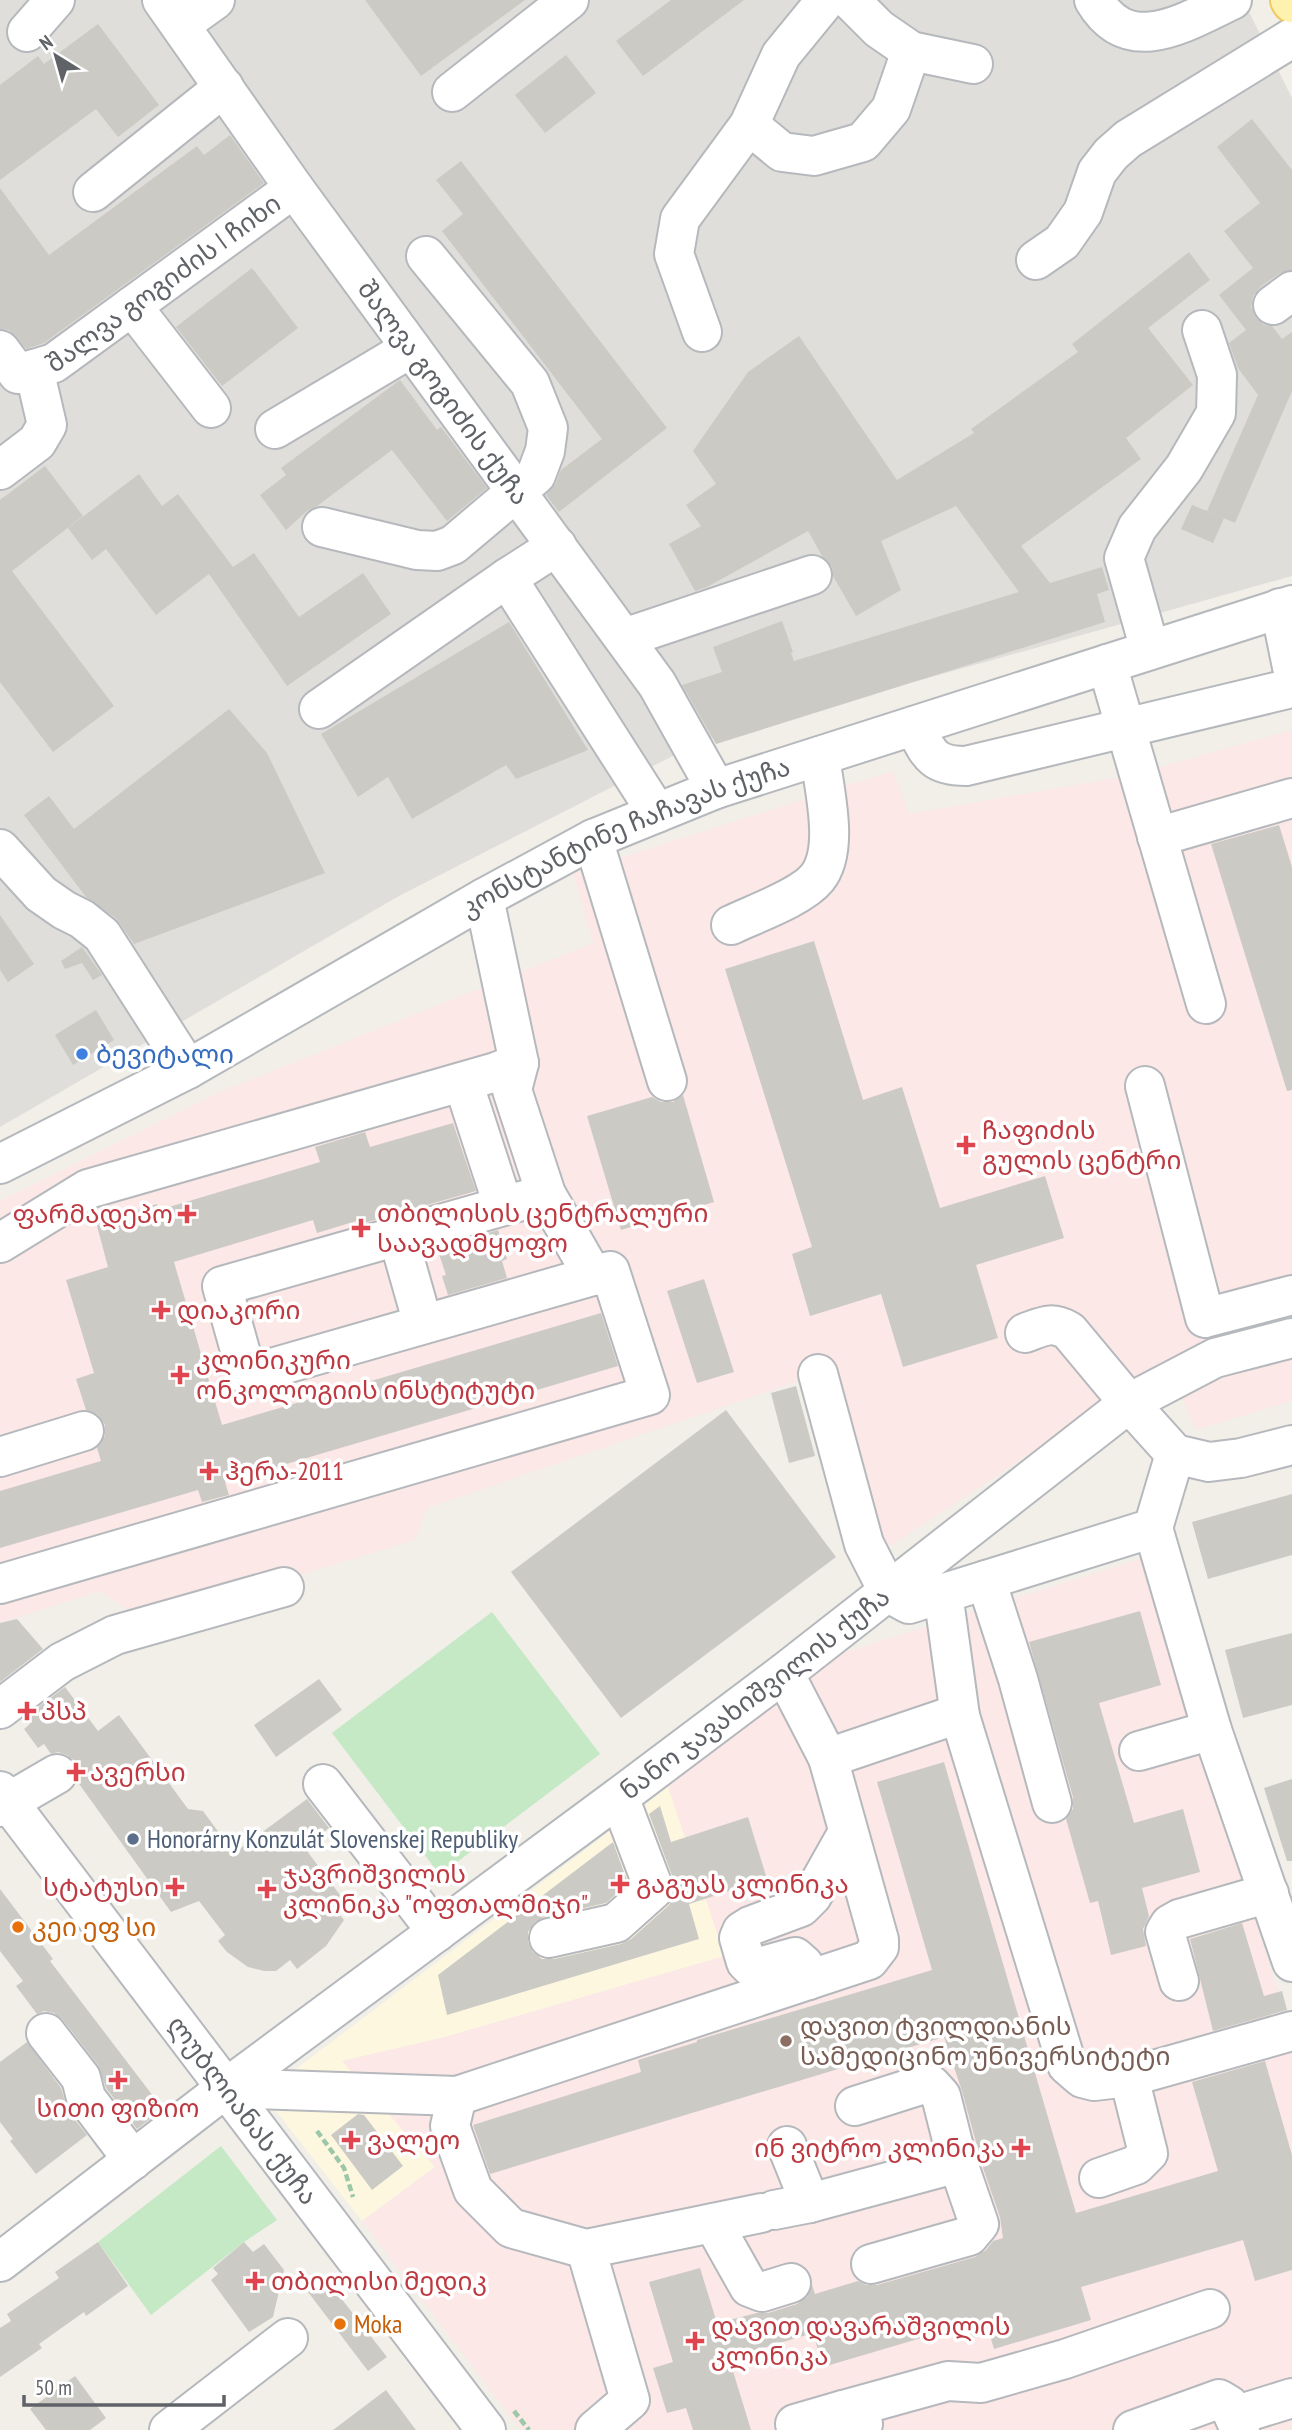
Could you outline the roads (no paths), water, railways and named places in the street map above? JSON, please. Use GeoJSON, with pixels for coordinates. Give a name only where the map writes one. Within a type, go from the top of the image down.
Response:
{"type":"FeatureCollection","features":[{"type":"Feature","properties":{"kind":"street"},"geometry":{"type":"LineString","coordinates":[[27,32],[55,0]]}},
{"type":"Feature","properties":{"kind":"street"},"geometry":{"type":"LineString","coordinates":[[171,12],[215,0]]}},
{"type":"Feature","properties":{"kind":"street"},"geometry":{"type":"LineString","coordinates":[[452,92],[569,0]]}},
{"type":"Feature","properties":{"kind":"street"},"geometry":{"type":"LineString","coordinates":[[702,332],[674,254],[680,219],[749,125],[781,55],[826,0]]}},
{"type":"Feature","properties":{"kind":"street"},"geometry":{"type":"LineString","coordinates":[[850,0],[879,29],[911,51],[973,64]]}},
{"type":"Feature","properties":{"kind":"street"},"geometry":{"type":"LineString","coordinates":[[1094,0],[1102,14],[1122,30],[1149,33],[1176,27],[1232,0]]}},
{"type":"Feature","properties":{"kind":"street","name":"შალვა გოგიძის ქუჩა"},"geometry":{"type":"LineString","coordinates":[[171,12],[294,188],[657,684],[716,789]]}},
{"type":"Feature","properties":{"kind":"street"},"geometry":{"type":"LineString","coordinates":[[1036,260],[1062,242],[1083,212],[1097,172],[1111,154],[1128,139],[1292,38]]}},
{"type":"Feature","properties":{"kind":"street"},"geometry":{"type":"LineString","coordinates":[[749,125],[782,152],[814,156],[863,142],[891,109],[911,51]]}},
{"type":"Feature","properties":{"kind":"street"},"geometry":{"type":"LineString","coordinates":[[93,192],[224,87]]}},
{"type":"Feature","properties":{"kind":"street","name":"შალვა გოგიძის I ჩიხი"},"geometry":{"type":"LineString","coordinates":[[0,351],[18,374],[54,363],[294,188]]}},
{"type":"Feature","properties":{"kind":"street"},"geometry":{"type":"LineString","coordinates":[[322,527],[417,550],[437,551],[453,545],[536,475],[545,451],[548,428],[530,383],[426,256]]}},
{"type":"Feature","properties":{"kind":"street"},"geometry":{"type":"LineString","coordinates":[[132,306],[211,408]]}},
{"type":"Feature","properties":{"kind":"street"},"geometry":{"type":"LineString","coordinates":[[1150,650],[1124,558],[1137,528],[1184,468],[1216,413],[1217,375],[1202,330]]}},
{"type":"Feature","properties":{"kind":"street"},"geometry":{"type":"LineString","coordinates":[[275,429],[411,348]]}},
{"type":"Feature","properties":{"kind":"street"},"geometry":{"type":"LineString","coordinates":[[0,470],[37,442],[47,425],[34,369]]}},
{"type":"Feature","properties":{"kind":"street"},"geometry":{"type":"LineString","coordinates":[[319,709],[557,546]]}},
{"type":"Feature","properties":{"kind":"street"},"geometry":{"type":"LineString","coordinates":[[624,638],[812,575]]}},
{"type":"Feature","properties":{"kind":"street"},"geometry":{"type":"LineString","coordinates":[[507,578],[657,813]]}},
{"type":"Feature","properties":{"kind":"street"},"geometry":{"type":"LineString","coordinates":[[1286,606],[1292,667]]}},
{"type":"Feature","properties":{"kind":"street","name":"კონსტანტინე ჩაჩავას ქუჩა"},"geometry":{"type":"LineString","coordinates":[[0,1164],[188,1069],[484,898],[593,839],[716,789],[1286,606]]}},
{"type":"Feature","properties":{"kind":"street"},"geometry":{"type":"LineString","coordinates":[[1107,664],[1206,1004]]}},
{"type":"Feature","properties":{"kind":"street"},"geometry":{"type":"LineString","coordinates":[[914,726],[928,753],[947,766],[966,766],[1292,688]]}},
{"type":"Feature","properties":{"kind":"street"},"geometry":{"type":"LineString","coordinates":[[731,925],[803,891],[818,878],[828,855],[830,837],[820,756]]}},
{"type":"Feature","properties":{"kind":"street"},"geometry":{"type":"LineString","coordinates":[[1157,837],[1292,798]]}},
{"type":"Feature","properties":{"kind":"street"},"geometry":{"type":"LineString","coordinates":[[593,839],[667,1081]]}},
{"type":"Feature","properties":{"kind":"street"},"geometry":{"type":"LineString","coordinates":[[0,849],[41,894],[82,919],[102,935],[188,1069]]}},
{"type":"Feature","properties":{"kind":"street"},"geometry":{"type":"LineString","coordinates":[[484,898],[519,1063],[512,1090],[546,1194],[593,1276]]}},
{"type":"Feature","properties":{"kind":"street"},"geometry":{"type":"LineString","coordinates":[[0,1243],[88,1189],[463,1082],[519,1063]]}},
{"type":"Feature","properties":{"kind":"street"},"geometry":{"type":"LineString","coordinates":[[463,1082],[503,1205]]}},
{"type":"Feature","properties":{"kind":"street"},"geometry":{"type":"LineString","coordinates":[[1145,1086],[1215,1358]]}},
{"type":"Feature","properties":{"kind":"street"},"geometry":{"type":"LineString","coordinates":[[0,1584],[650,1395],[610,1271],[247,1375],[222,1286],[546,1194]]}},
{"type":"Feature","properties":{"kind":"street"},"geometry":{"type":"LineString","coordinates":[[398,1236],[423,1324]]}},
{"type":"Feature","properties":{"kind":"street"},"geometry":{"type":"LineString","coordinates":[[1205,1318],[1292,1295]]}},
{"type":"Feature","properties":{"kind":"street"},"geometry":{"type":"LineString","coordinates":[[1025,1333],[1048,1325],[1059,1325],[1069,1331],[1175,1454],[1209,1462],[1241,1458],[1292,1445]]}},
{"type":"Feature","properties":{"kind":"street","name":"ნანო ჯავახიშვილის ქუჩა"},"geometry":{"type":"LineString","coordinates":[[0,2262],[226,2088],[784,1673],[1129,1403],[1215,1358],[1292,1338]]}},
{"type":"Feature","properties":{"kind":"street"},"geometry":{"type":"LineString","coordinates":[[818,1374],[864,1544],[889,1592],[909,1604],[1153,1528]]}},
{"type":"Feature","properties":{"kind":"street"},"geometry":{"type":"LineString","coordinates":[[0,1457],[84,1431]]}},
{"type":"Feature","properties":{"kind":"street"},"geometry":{"type":"LineString","coordinates":[[1175,1454],[1153,1528],[1212,1730],[1280,1912],[1292,1962]]}},
{"type":"Feature","properties":{"kind":"street"},"geometry":{"type":"LineString","coordinates":[[986,1580],[1018,1679],[1052,1803]]}},
{"type":"Feature","properties":{"kind":"street"},"geometry":{"type":"LineString","coordinates":[[0,1709],[62,1662],[115,1634],[284,1587]]}},
{"type":"Feature","properties":{"kind":"street"},"geometry":{"type":"LineString","coordinates":[[943,1593],[960,1716],[1067,2065],[1082,2078],[1094,2081],[1129,2077],[1292,2031]]}},
{"type":"Feature","properties":{"kind":"street"},"geometry":{"type":"LineString","coordinates":[[226,2088],[457,2096],[869,1960],[879,1947],[879,1940],[828,1759],[784,1673]]}},
{"type":"Feature","properties":{"kind":"street"},"geometry":{"type":"LineString","coordinates":[[828,1759],[949,1717],[960,1716]]}},
{"type":"Feature","properties":{"kind":"street"},"geometry":{"type":"LineString","coordinates":[[1139,1751],[1212,1730]]}},
{"type":"Feature","properties":{"kind":"street"},"geometry":{"type":"LineString","coordinates":[[3,1800],[57,1774]]}},
{"type":"Feature","properties":{"kind":"street"},"geometry":{"type":"LineString","coordinates":[[324,1784],[437,1932]]}},
{"type":"Feature","properties":{"kind":"street"},"geometry":{"type":"LineString","coordinates":[[549,1937],[616,1923],[654,1889],[619,1797]]}},
{"type":"Feature","properties":{"kind":"street","name":"ლუბლიანას ქუჩა"},"geometry":{"type":"LineString","coordinates":[[3,1800],[226,2088],[499,2419]]}},
{"type":"Feature","properties":{"kind":"street"},"geometry":{"type":"LineString","coordinates":[[809,1980],[804,1965],[795,1957],[751,1967],[746,1962],[739,1938],[742,1931],[750,1926],[802,1907],[812,1896],[848,1832]]}},
{"type":"Feature","properties":{"kind":"street"},"geometry":{"type":"LineString","coordinates":[[1179,1981],[1165,1932],[1170,1924],[1179,1919],[1280,1912]]}},
{"type":"Feature","properties":{"kind":"street"},"geometry":{"type":"LineString","coordinates":[[46,2033],[81,2078],[86,2098],[132,2160]]}},
{"type":"Feature","properties":{"kind":"street"},"geometry":{"type":"LineString","coordinates":[[1100,2178],[1136,2165],[1148,2153],[1129,2077]]}},
{"type":"Feature","properties":{"kind":"street"},"geometry":{"type":"LineString","coordinates":[[855,2106],[924,2084],[932,2085],[941,2096],[957,2163],[979,2224],[970,2236],[871,2264]]}},
{"type":"Feature","properties":{"kind":"street"},"geometry":{"type":"LineString","coordinates":[[457,2096],[450,2126],[472,2190],[511,2228],[586,2249],[782,2209],[957,2163]]}},
{"type":"Feature","properties":{"kind":"street"},"geometry":{"type":"LineString","coordinates":[[782,2209],[787,2146]]}},
{"type":"Feature","properties":{"kind":"street"},"geometry":{"type":"LineString","coordinates":[[713,2223],[749,2287],[762,2292],[791,2283]]}},
{"type":"Feature","properties":{"kind":"street"},"geometry":{"type":"LineString","coordinates":[[586,2249],[635,2415],[595,2430]]}},
{"type":"Feature","properties":{"kind":"street"},"geometry":{"type":"LineString","coordinates":[[795,2424],[856,2420],[948,2381],[981,2383],[1065,2359],[1210,2309]]}},
{"type":"Feature","properties":{"kind":"street"},"geometry":{"type":"LineString","coordinates":[[169,2430],[288,2338]]}},
{"type":"Feature","properties":{"kind":"street"},"geometry":{"type":"LineString","coordinates":[[1133,2430],[1219,2399],[1228,2405],[1237,2423],[1292,2398]]}},
{"type":"Feature","properties":{"kind":"place","name":"ბევიტალი"},"geometry":{"type":"Point","coordinates":[82,1054]}},
{"type":"Feature","properties":{"kind":"place","name":"ჩაფიძის გულის ცენტრი"},"geometry":{"type":"Point","coordinates":[966,1145]}},
{"type":"Feature","properties":{"kind":"place","name":"ფარმადეპო"},"geometry":{"type":"Point","coordinates":[187,1214]}},
{"type":"Feature","properties":{"kind":"place","name":"თბილისის ცენტრალური საავადმყოფო"},"geometry":{"type":"Point","coordinates":[361,1228]}},
{"type":"Feature","properties":{"kind":"place","name":"დიაკორი"},"geometry":{"type":"Point","coordinates":[161,1310]}},
{"type":"Feature","properties":{"kind":"place","name":"კლინიკური ონკოლოგიის ინსტიტუტი"},"geometry":{"type":"Point","coordinates":[180,1375]}},
{"type":"Feature","properties":{"kind":"place","name":"ჰერა-2011"},"geometry":{"type":"Point","coordinates":[209,1471]}},
{"type":"Feature","properties":{"kind":"place","name":"პსპ"},"geometry":{"type":"Point","coordinates":[27,1711]}},
{"type":"Feature","properties":{"kind":"place","name":"ავერსი"},"geometry":{"type":"Point","coordinates":[76,1772]}},
{"type":"Feature","properties":{"kind":"place","name":"Honorárny Konzulát Slovenskej Republiky"},"geometry":{"type":"Point","coordinates":[133,1839]}},
{"type":"Feature","properties":{"kind":"place","name":"გაგუას კლინიკა"},"geometry":{"type":"Point","coordinates":[620,1884]}},
{"type":"Feature","properties":{"kind":"place","name":"სტატუსი"},"geometry":{"type":"Point","coordinates":[175,1887]}},
{"type":"Feature","properties":{"kind":"place","name":"ჯავრიშვილის კლინიკა \"ოფთალმიჯი\""},"geometry":{"type":"Point","coordinates":[267,1889]}},
{"type":"Feature","properties":{"kind":"place","name":"კეი ეფ სი"},"geometry":{"type":"Point","coordinates":[18,1927]}},
{"type":"Feature","properties":{"kind":"place","name":"დავით ტვილდიანის სამედიცინო უნივერსიტეტი"},"geometry":{"type":"Point","coordinates":[786,2041]}},
{"type":"Feature","properties":{"kind":"place","name":"სითი ფიზიო"},"geometry":{"type":"Point","coordinates":[118,2080]}},
{"type":"Feature","properties":{"kind":"place","name":"ვალეო"},"geometry":{"type":"Point","coordinates":[351,2140]}},
{"type":"Feature","properties":{"kind":"place","name":"ინ ვიტრო კლინიკა"},"geometry":{"type":"Point","coordinates":[1021,2148]}},
{"type":"Feature","properties":{"kind":"place","name":"თბილისი მედიკ"},"geometry":{"type":"Point","coordinates":[255,2281]}},
{"type":"Feature","properties":{"kind":"place","name":"Moka"},"geometry":{"type":"Point","coordinates":[340,2324]}},
{"type":"Feature","properties":{"kind":"place","name":"დავით დავარაშვილის კლინიკა"},"geometry":{"type":"Point","coordinates":[695,2341]}}]}
